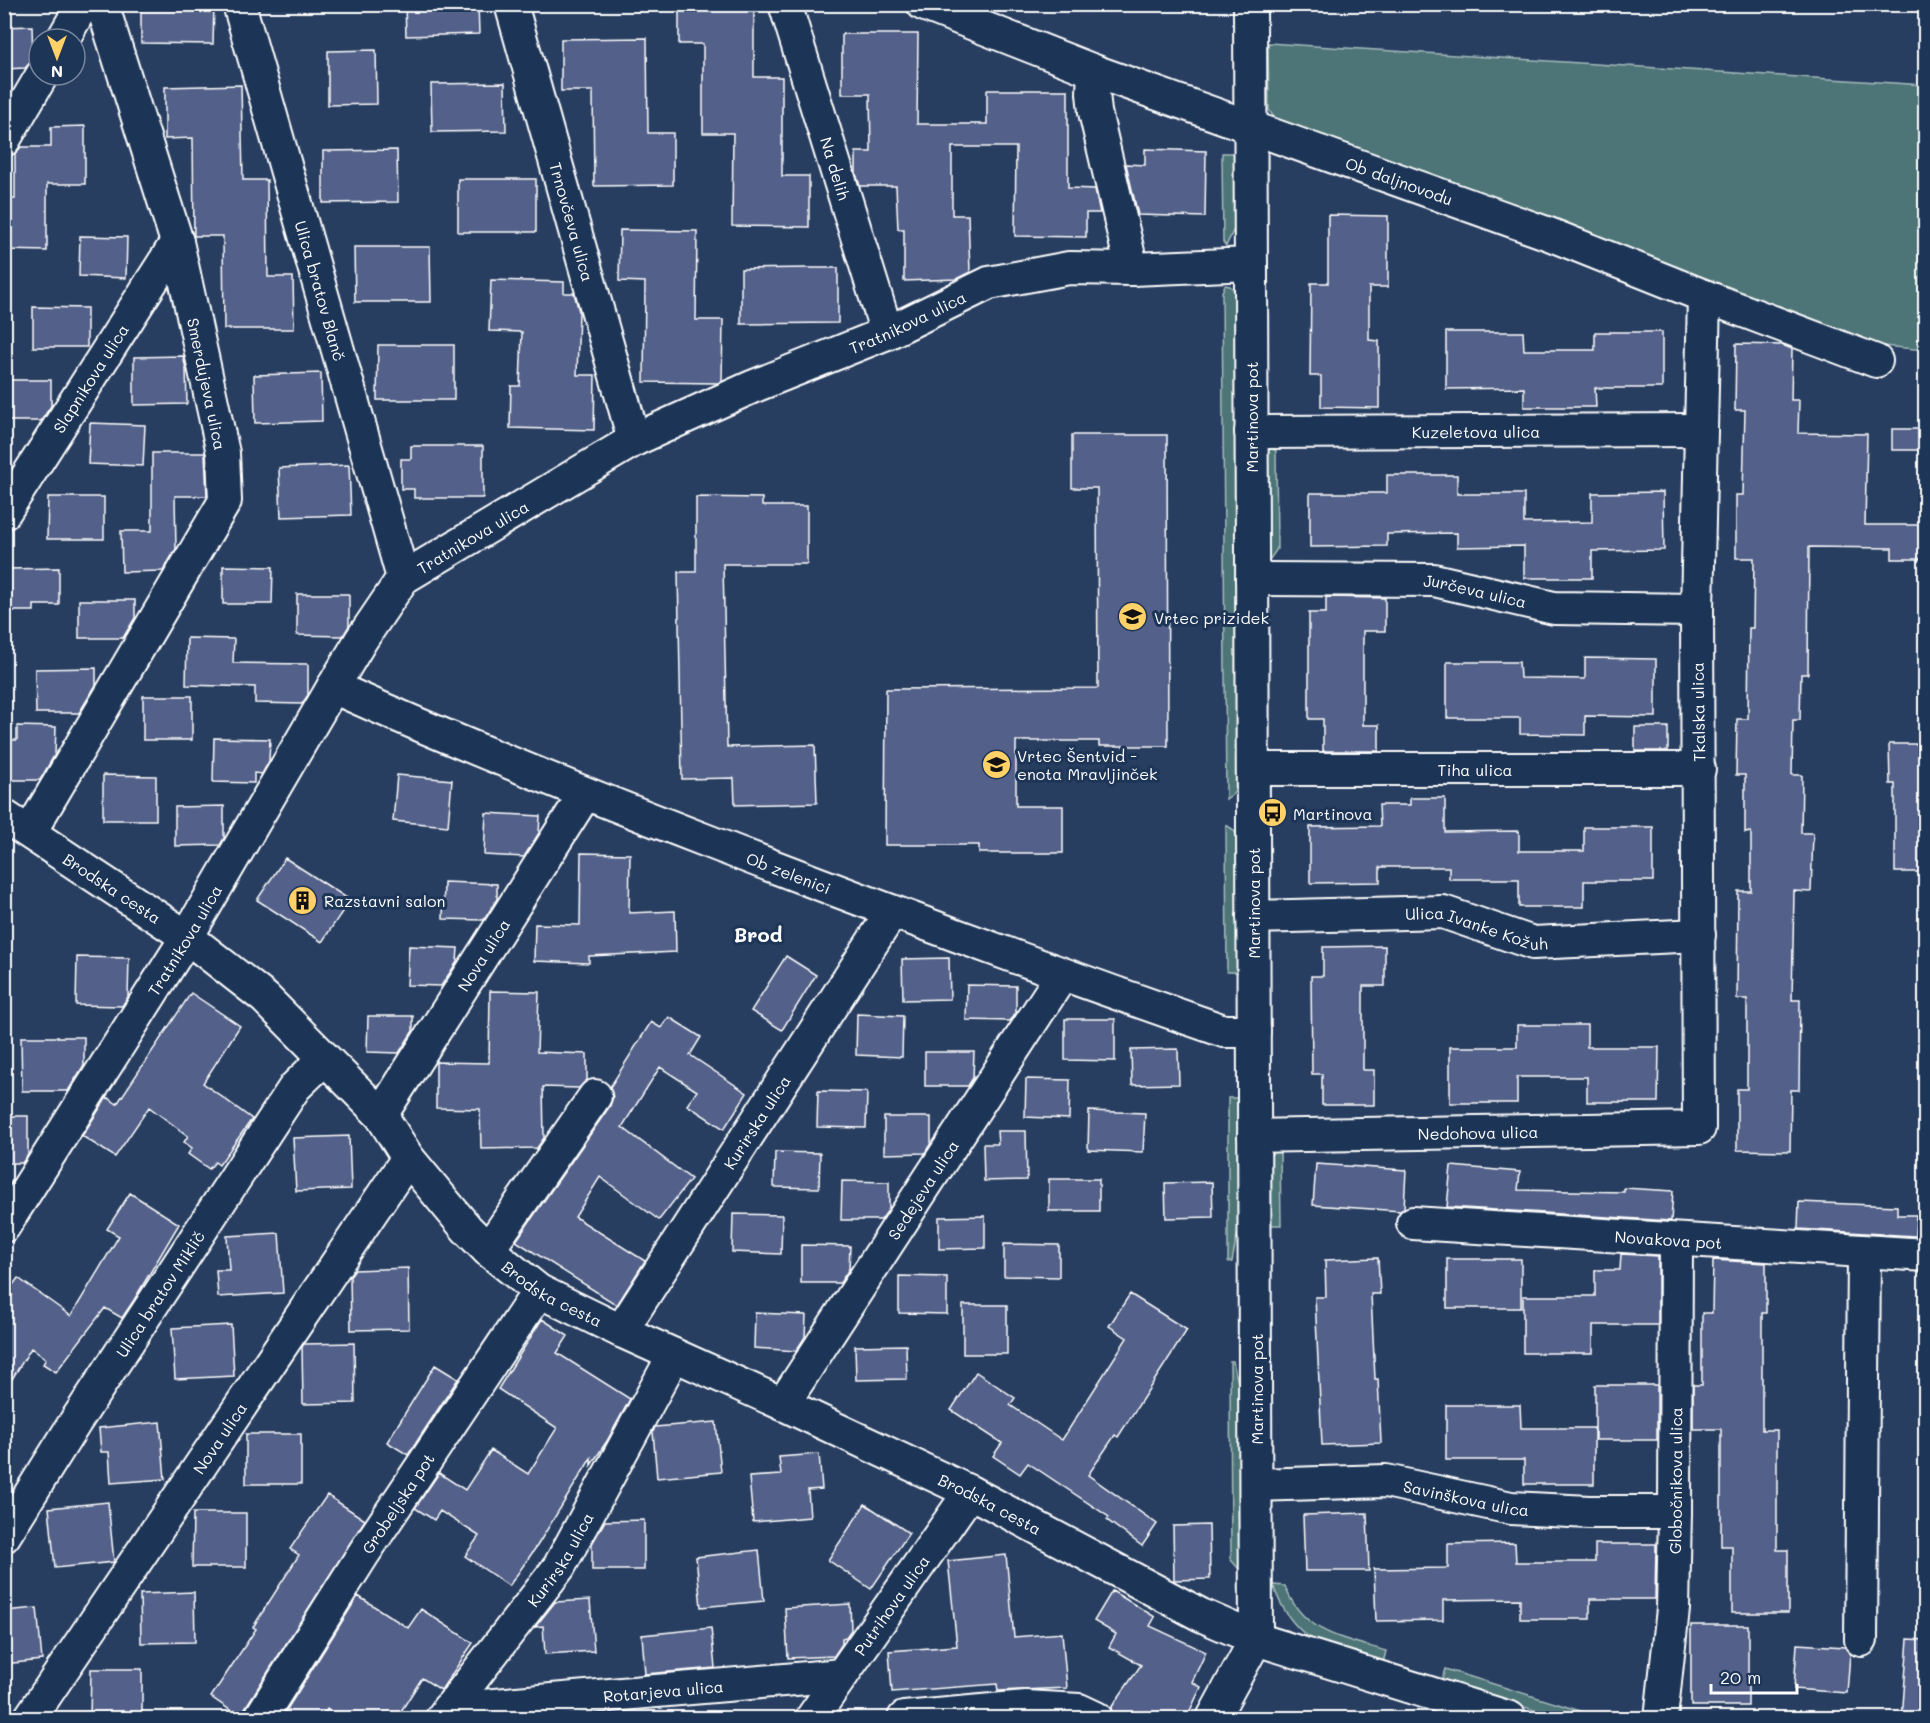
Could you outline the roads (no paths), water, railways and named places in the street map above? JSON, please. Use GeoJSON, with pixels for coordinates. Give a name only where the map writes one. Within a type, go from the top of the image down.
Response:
{"type":"FeatureCollection","features":[{"type":"Feature","properties":{"kind":"street"},"geometry":{"type":"LineString","coordinates":[[70,27],[82,4]]}},
{"type":"Feature","properties":{"kind":"street","name":"Smerdujeva ulica"},"geometry":{"type":"LineString","coordinates":[[17,824],[225,501],[223,453],[177,242],[102,4]]}},
{"type":"Feature","properties":{"kind":"street","name":"Ulica bratov Blanč"},"geometry":{"type":"LineString","coordinates":[[239,4],[403,578]]}},
{"type":"Feature","properties":{"kind":"street","name":"Trnovčeva ulica"},"geometry":{"type":"LineString","coordinates":[[511,4],[634,440]]}},
{"type":"Feature","properties":{"kind":"street","name":"Na delih"},"geometry":{"type":"LineString","coordinates":[[785,4],[887,333]]}},
{"type":"Feature","properties":{"kind":"street","name":"Ob daljnovodu"},"geometry":{"type":"LineString","coordinates":[[923,4],[1094,71],[1549,234],[1876,361]]}},
{"type":"Feature","properties":{"kind":"street","name":"Martinova pot"},"geometry":{"type":"LineString","coordinates":[[1213,1719],[1256,1639],[1250,4]]}},
{"type":"Feature","properties":{"kind":"street"},"geometry":{"type":"LineString","coordinates":[[1094,71],[1095,112],[1132,269]]}},
{"type":"Feature","properties":{"kind":"street"},"geometry":{"type":"LineString","coordinates":[[4,140],[35,87]]}},
{"type":"Feature","properties":{"kind":"street","name":"Slapnikova ulica"},"geometry":{"type":"LineString","coordinates":[[4,513],[177,242]]}},
{"type":"Feature","properties":{"kind":"street","name":"Tratnikova ulica"},"geometry":{"type":"LineString","coordinates":[[4,1226],[186,937],[361,640],[403,578],[634,440],[753,387],[887,333],[989,284],[1069,268],[1132,269],[1251,264]]}},
{"type":"Feature","properties":{"kind":"street","name":"Tkalska ulica"},"geometry":{"type":"LineString","coordinates":[[1699,1128],[1697,610],[1704,296]]}},
{"type":"Feature","properties":{"kind":"street","name":"Kuzeletova ulica"},"geometry":{"type":"LineString","coordinates":[[1251,432],[1701,430]]}},
{"type":"Feature","properties":{"kind":"street","name":"Jurčeva ulica"},"geometry":{"type":"LineString","coordinates":[[1252,579],[1434,580],[1554,608],[1697,610]]}},
{"type":"Feature","properties":{"kind":"street","name":"Ob zelenici"},"geometry":{"type":"LineString","coordinates":[[333,687],[585,794],[892,912],[1062,975],[1224,1031],[1254,1031]]}},
{"type":"Feature","properties":{"kind":"street","name":"Tiha ulica"},"geometry":{"type":"LineString","coordinates":[[1253,769],[1699,769]]}},
{"type":"Feature","properties":{"kind":"street","name":"Nova ulica"},"geometry":{"type":"LineString","coordinates":[[381,1115],[585,794]]}},
{"type":"Feature","properties":{"kind":"street","name":"Brodska cesta"},"geometry":{"type":"LineString","coordinates":[[17,824],[186,937],[265,998],[381,1115],[408,1158],[467,1229],[488,1250],[539,1291],[970,1492],[1201,1615],[1256,1639],[1510,1719]]}},
{"type":"Feature","properties":{"kind":"street","name":"Kurirska ulica"},"geometry":{"type":"LineString","coordinates":[[621,1331],[892,912]]}},
{"type":"Feature","properties":{"kind":"street","name":"Ulica Ivanke Kožuh"},"geometry":{"type":"LineString","coordinates":[[1253,917],[1443,912],[1533,944],[1699,935]]}},
{"type":"Feature","properties":{"kind":"street","name":"Sedejeva ulica"},"geometry":{"type":"LineString","coordinates":[[783,1404],[1062,975]]}},
{"type":"Feature","properties":{"kind":"street","name":"Ulica bratov Miklič"},"geometry":{"type":"LineString","coordinates":[[4,1536],[74,1424],[296,1087],[324,1059]]}},
{"type":"Feature","properties":{"kind":"street","name":"Brodska cesta"},"geometry":{"type":"LineString","coordinates":[[488,1250],[595,1096]]}},
{"type":"Feature","properties":{"kind":"street","name":"Nedohova ulica"},"geometry":{"type":"LineString","coordinates":[[1254,1136],[1699,1128]]}},
{"type":"Feature","properties":{"kind":"street","name":"Nova ulica"},"geometry":{"type":"LineString","coordinates":[[30,1719],[408,1158]]}},
{"type":"Feature","properties":{"kind":"street","name":"Novakova pot"},"geometry":{"type":"LineString","coordinates":[[1413,1223],[1926,1255]]}},
{"type":"Feature","properties":{"kind":"street","name":"Globočnikova ulica"},"geometry":{"type":"LineString","coordinates":[[1661,1719],[1672,1609],[1675,1512],[1676,1240]]}},
{"type":"Feature","properties":{"kind":"street"},"geometry":{"type":"LineString","coordinates":[[1862,1640],[1864,1252]]}},
{"type":"Feature","properties":{"kind":"street","name":"Grobeljska pot"},"geometry":{"type":"LineString","coordinates":[[260,1719],[364,1553],[539,1291]]}},
{"type":"Feature","properties":{"kind":"street","name":"Kurirska ulica"},"geometry":{"type":"LineString","coordinates":[[445,1714],[558,1567],[674,1355]]}},
{"type":"Feature","properties":{"kind":"street","name":"Savinškova ulica"},"geometry":{"type":"LineString","coordinates":[[1256,1485],[1386,1481],[1511,1508],[1589,1512],[1675,1512]]}},
{"type":"Feature","properties":{"kind":"street","name":"Putrihova ulica"},"geometry":{"type":"LineString","coordinates":[[812,1719],[970,1492]]}},
{"type":"Feature","properties":{"kind":"street","name":"Rotarjeva ulica"},"geometry":{"type":"LineString","coordinates":[[445,1714],[842,1675]]}},
{"type":"Feature","properties":{"kind":"street"},"geometry":{"type":"LineString","coordinates":[[904,1719],[1026,1707],[1079,1710],[1096,1719]]}},
{"type":"Feature","properties":{"kind":"place","name":"Vrtec prizidek"},"geometry":{"type":"Point","coordinates":[1133,617]}},
{"type":"Feature","properties":{"kind":"place","name":"Vrtec Šentvid - enota Mravljinček"},"geometry":{"type":"Point","coordinates":[996,764]}},
{"type":"Feature","properties":{"kind":"place","name":"Martinova"},"geometry":{"type":"Point","coordinates":[1272,813]}},
{"type":"Feature","properties":{"kind":"place","name":"Razstavni salon"},"geometry":{"type":"Point","coordinates":[303,900]}},
{"type":"Feature","properties":{"kind":"district","name":"Brod"},"geometry":{"type":"Point","coordinates":[758,934]}}]}
